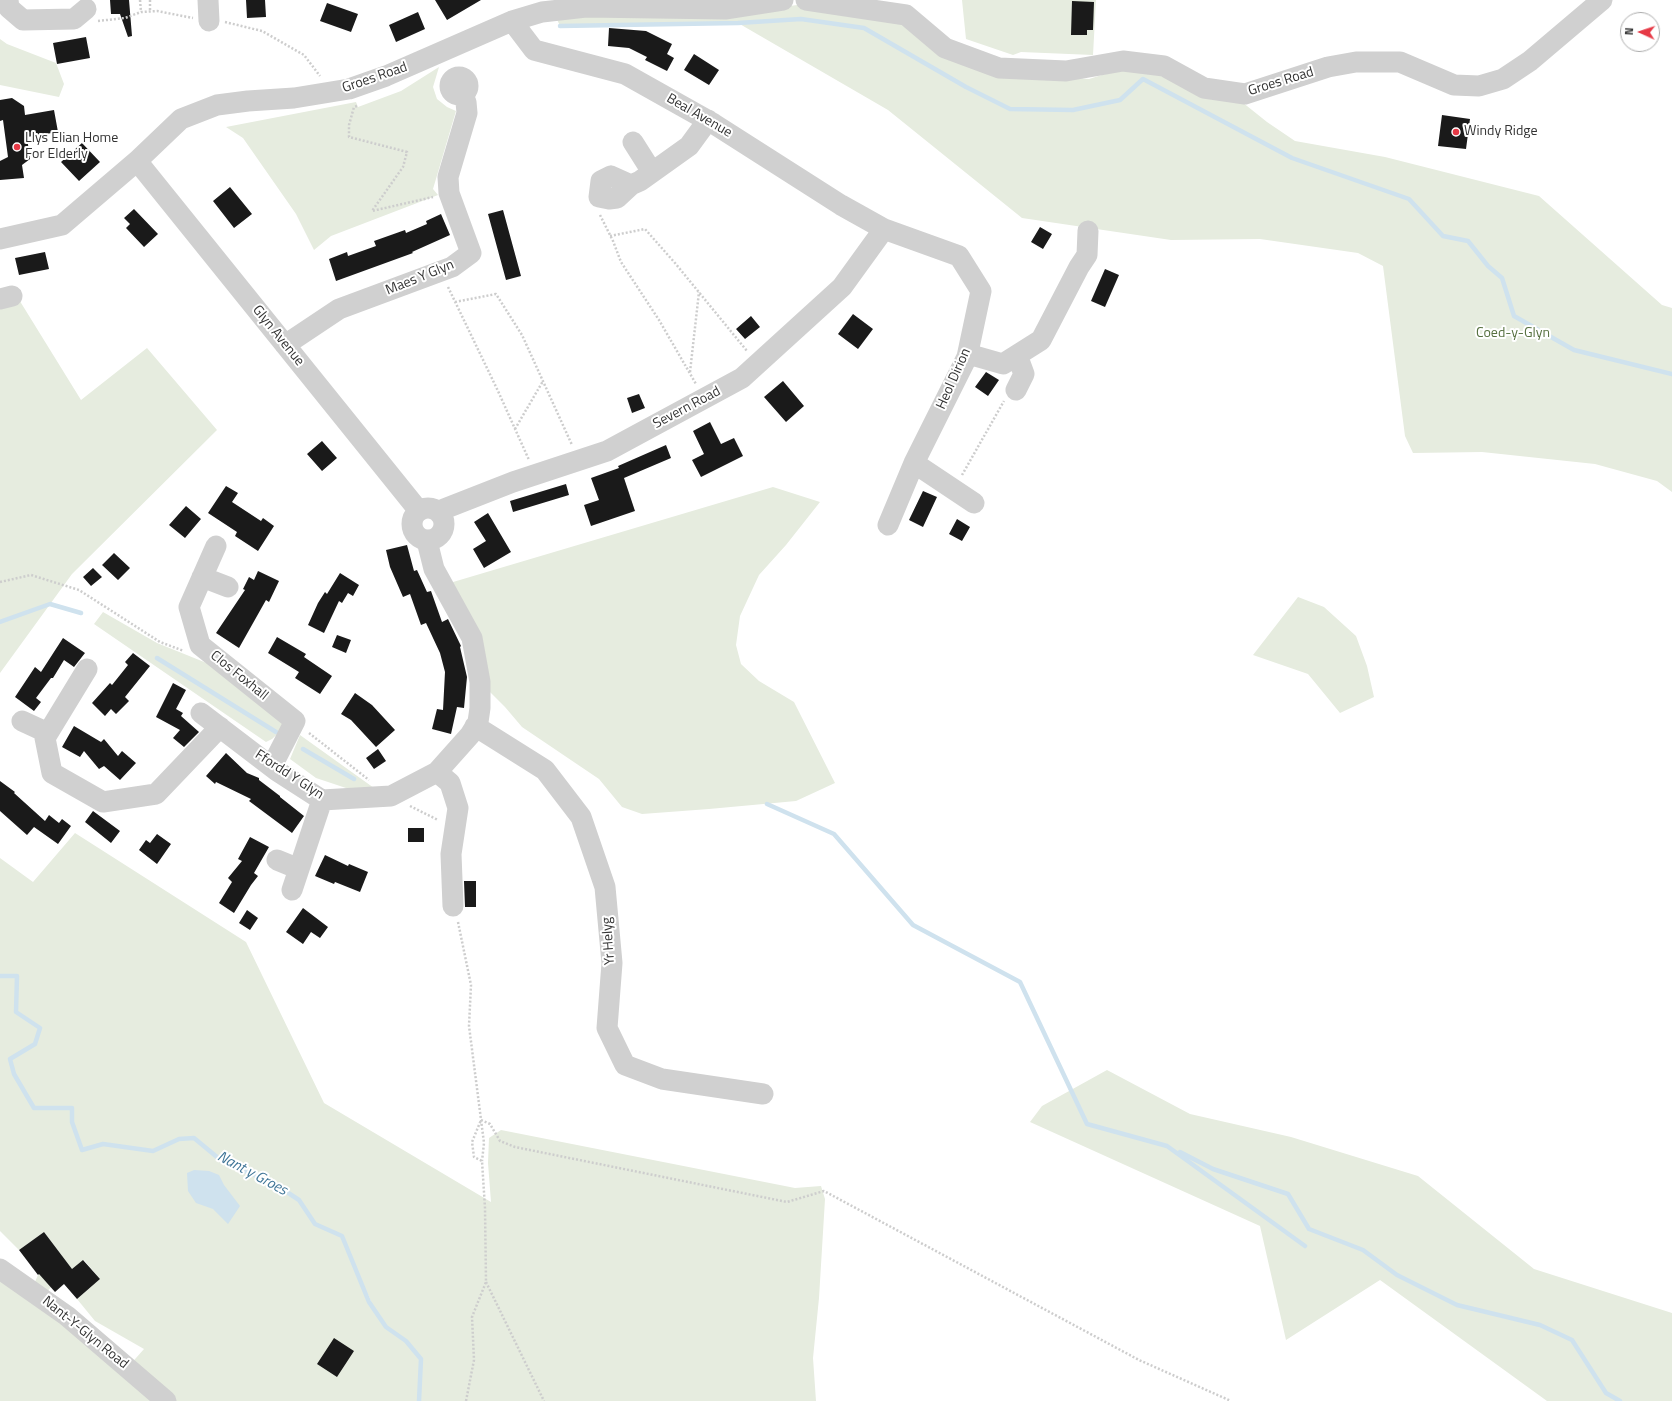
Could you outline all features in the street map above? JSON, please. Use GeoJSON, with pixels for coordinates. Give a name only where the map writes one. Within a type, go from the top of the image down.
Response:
{"type":"FeatureCollection","features":[{"type":"Feature","properties":{"kind":"street"},"geometry":{"type":"LineString","coordinates":[[8,0],[9,8],[23,20],[74,19],[86,9]]}},
{"type":"Feature","properties":{"kind":"street"},"geometry":{"type":"LineString","coordinates":[[208,0],[209,21]]}},
{"type":"Feature","properties":{"kind":"street","name":"Groes Road"},"geometry":{"type":"LineString","coordinates":[[0,238],[62,225],[137,161],[181,119],[217,105],[294,98],[349,89],[386,76],[526,12],[542,12],[586,6],[725,9],[783,0]]}},
{"type":"Feature","properties":{"kind":"street","name":"Groes Road"},"geometry":{"type":"LineString","coordinates":[[806,0],[906,15],[945,48],[1000,68],[1066,71],[1123,61],[1164,66],[1204,88],[1245,94],[1328,67],[1369,62],[1400,62],[1454,85],[1478,86],[1504,79],[1530,61],[1602,0]]}},
{"type":"Feature","properties":{"kind":"street","name":"Beal Avenue"},"geometry":{"type":"LineString","coordinates":[[526,12],[534,50],[625,74],[708,120],[841,205],[884,229]]}},
{"type":"Feature","properties":{"kind":"street","name":"Maes Y Glyn"},"geometry":{"type":"LineString","coordinates":[[285,345],[339,309],[452,267],[471,253],[449,193],[448,177],[467,113],[466,102],[461,95]]}},
{"type":"Feature","properties":{"kind":"street"},"geometry":{"type":"LineString","coordinates":[[599,197],[600,184],[607,176],[615,176],[631,185],[689,146],[708,120]]}},
{"type":"Feature","properties":{"kind":"street"},"geometry":{"type":"LineString","coordinates":[[633,142],[652,172]]}},
{"type":"Feature","properties":{"kind":"street","name":"Glyn Avenue"},"geometry":{"type":"LineString","coordinates":[[137,161],[419,511]]}},
{"type":"Feature","properties":{"kind":"street","name":"Heol Dirion"},"geometry":{"type":"LineString","coordinates":[[884,229],[959,256],[981,291],[968,354],[914,464],[888,525]]}},
{"type":"Feature","properties":{"kind":"street","name":"Severn Road"},"geometry":{"type":"LineString","coordinates":[[440,514],[444,509],[607,451],[742,378],[842,287],[884,229]]}},
{"type":"Feature","properties":{"kind":"street"},"geometry":{"type":"LineString","coordinates":[[968,354],[1003,364],[1041,340],[1075,293],[1087,255],[1088,231]]}},
{"type":"Feature","properties":{"kind":"street"},"geometry":{"type":"LineString","coordinates":[[1016,390],[1024,374],[1017,355]]}},
{"type":"Feature","properties":{"kind":"street"},"geometry":{"type":"LineString","coordinates":[[914,464],[974,503]]}},
{"type":"Feature","properties":{"kind":"street"},"geometry":{"type":"LineString","coordinates":[[423,509],[433,509],[440,514],[444,524],[441,534],[432,540],[427,541],[418,537],[412,529],[413,518],[419,511],[423,509]]}},
{"type":"Feature","properties":{"kind":"street","name":"Ffordd Y Glyn"},"geometry":{"type":"LineString","coordinates":[[201,713],[272,766],[322,800],[391,796],[437,772],[470,735],[475,726],[480,708],[480,682],[472,638],[434,569],[427,541]]}},
{"type":"Feature","properties":{"kind":"street","name":"Clos Foxhall"},"geometry":{"type":"LineString","coordinates":[[216,546],[189,607],[200,645],[295,722],[272,766]]}},
{"type":"Feature","properties":{"kind":"street"},"geometry":{"type":"LineString","coordinates":[[202,577],[228,587]]}},
{"type":"Feature","properties":{"kind":"street"},"geometry":{"type":"LineString","coordinates":[[87,668],[45,738],[52,773],[103,802],[156,794],[220,727]]}},
{"type":"Feature","properties":{"kind":"street"},"geometry":{"type":"LineString","coordinates":[[22,721],[48,733]]}},
{"type":"Feature","properties":{"kind":"street","name":"Yr Helyg"},"geometry":{"type":"LineString","coordinates":[[475,726],[545,770],[581,817],[605,887],[612,963],[607,1028],[625,1065],[662,1079],[763,1094]]}},
{"type":"Feature","properties":{"kind":"street"},"geometry":{"type":"LineString","coordinates":[[437,772],[450,783],[458,808],[451,854],[453,906]]}},
{"type":"Feature","properties":{"kind":"street"},"geometry":{"type":"LineString","coordinates":[[292,890],[322,800]]}},
{"type":"Feature","properties":{"kind":"street"},"geometry":{"type":"LineString","coordinates":[[277,860],[299,869]]}},
{"type":"Feature","properties":{"kind":"street","name":"Nant-Y-Glyn Road"},"geometry":{"type":"LineString","coordinates":[[0,1269],[67,1316],[166,1401]]}},
{"type":"Feature","properties":{"kind":"path"},"geometry":{"type":"LineString","coordinates":[[140,0],[141,12]]}},
{"type":"Feature","properties":{"kind":"path"},"geometry":{"type":"LineString","coordinates":[[150,0],[150,12]]}},
{"type":"Feature","properties":{"kind":"path"},"geometry":{"type":"LineString","coordinates":[[349,125],[349,137],[407,152],[403,167],[372,211],[449,193]]}},
{"type":"Feature","properties":{"kind":"path"},"geometry":{"type":"LineString","coordinates":[[599,197],[595,205],[621,262],[659,320],[704,399]]}},
{"type":"Feature","properties":{"kind":"path"},"geometry":{"type":"LineString","coordinates":[[610,236],[645,229],[699,291],[757,364]]}},
{"type":"Feature","properties":{"kind":"path"},"geometry":{"type":"LineString","coordinates":[[440,272],[536,475]]}},
{"type":"Feature","properties":{"kind":"path"},"geometry":{"type":"LineString","coordinates":[[690,373],[699,291]]}},
{"type":"Feature","properties":{"kind":"path"},"geometry":{"type":"LineString","coordinates":[[455,302],[496,294],[522,335],[578,461]]}},
{"type":"Feature","properties":{"kind":"path"},"geometry":{"type":"LineString","coordinates":[[515,429],[543,380]]}},
{"type":"Feature","properties":{"kind":"path"},"geometry":{"type":"LineString","coordinates":[[954,490],[1010,388],[1016,390]]}},
{"type":"Feature","properties":{"kind":"path"},"geometry":{"type":"LineString","coordinates":[[0,582],[31,575],[79,590],[160,642],[187,652]]}},
{"type":"Feature","properties":{"kind":"path"},"geometry":{"type":"LineString","coordinates":[[453,906],[460,929],[471,981],[469,1026],[484,1143],[482,1161],[485,1208],[486,1282],[472,1317],[474,1360],[466,1401]]}},
{"type":"Feature","properties":{"kind":"path"},"geometry":{"type":"LineString","coordinates":[[482,1120],[472,1142],[474,1157],[482,1161]]}},
{"type":"Feature","properties":{"kind":"path"},"geometry":{"type":"LineString","coordinates":[[482,1120],[490,1124],[500,1141],[515,1147],[787,1202],[824,1191],[1139,1360],[1231,1401]]}},
{"type":"Feature","properties":{"kind":"path"},"geometry":{"type":"LineString","coordinates":[[486,1282],[544,1401]]}},
{"type":"Feature","properties":{"kind":"green space"},"geometry":{"type":"Polygon","coordinates":[[[962,0],[1096,0],[1093,55],[1021,52],[1013,55],[966,39],[962,0]]]}},
{"type":"Feature","properties":{"kind":"green space","name":"Coed-y-Glyn"},"geometry":{"type":"Polygon","coordinates":[[[797,5],[900,20],[1037,75],[1089,79],[1121,69],[1160,71],[1242,102],[1267,122],[1295,141],[1385,157],[1539,196],[1662,305],[1672,308],[1672,492],[1657,481],[1595,464],[1482,452],[1413,453],[1405,436],[1383,266],[1358,253],[1260,239],[1171,240],[1022,218],[888,110],[738,23],[560,26],[556,17],[724,15],[797,5]]]}},
{"type":"Feature","properties":{"kind":"green space"},"geometry":{"type":"Polygon","coordinates":[[[0,39],[7,44],[56,63],[64,84],[59,97],[0,85],[0,39]]]}},
{"type":"Feature","properties":{"kind":"green space"},"geometry":{"type":"Polygon","coordinates":[[[439,67],[433,87],[437,99],[447,107],[456,111],[433,189],[438,195],[331,236],[314,250],[296,214],[243,138],[226,127],[356,102],[358,107],[401,91],[439,67]]]}},
{"type":"Feature","properties":{"kind":"green space"},"geometry":{"type":"Polygon","coordinates":[[[18,298],[81,400],[147,348],[217,430],[72,574],[0,673],[0,303],[18,298]]]}},
{"type":"Feature","properties":{"kind":"green space"},"geometry":{"type":"Polygon","coordinates":[[[773,487],[820,502],[786,545],[759,575],[740,616],[736,645],[741,664],[759,681],[794,702],[835,783],[796,801],[642,814],[622,807],[599,779],[522,727],[505,707],[480,682],[443,585],[773,487]]]}},
{"type":"Feature","properties":{"kind":"green space"},"geometry":{"type":"Polygon","coordinates":[[[1298,597],[1324,607],[1356,636],[1367,666],[1374,697],[1340,713],[1308,674],[1253,655],[1298,597]]]}},
{"type":"Feature","properties":{"kind":"green space"},"geometry":{"type":"Polygon","coordinates":[[[103,612],[157,643],[219,668],[284,720],[283,729],[272,739],[266,742],[94,624],[103,612]]]}},
{"type":"Feature","properties":{"kind":"green space"},"geometry":{"type":"Polygon","coordinates":[[[300,735],[374,788],[346,788],[316,778],[290,759],[300,735]]]}},
{"type":"Feature","properties":{"kind":"green space"},"geometry":{"type":"Polygon","coordinates":[[[75,833],[246,942],[324,1103],[491,1202],[488,1163],[489,1138],[501,1130],[795,1188],[821,1186],[825,1199],[819,1298],[813,1358],[816,1401],[0,1401],[0,1269],[31,1291],[38,1275],[62,1256],[44,1232],[19,1250],[0,1231],[0,858],[33,882],[75,833]],[[84,1260],[51,1287],[42,1298],[128,1367],[144,1349],[95,1321],[77,1299],[100,1279],[84,1260]],[[355,1265],[369,1302],[374,1308],[355,1265]]]}},
{"type":"Feature","properties":{"kind":"green space"},"geometry":{"type":"Polygon","coordinates":[[[1107,1070],[1190,1114],[1291,1137],[1418,1176],[1534,1269],[1672,1313],[1672,1401],[1547,1401],[1380,1280],[1286,1340],[1260,1226],[1030,1122],[1042,1106],[1107,1070]]]}},
{"type":"Feature","properties":{"kind":"water"},"geometry":{"type":"Polygon","coordinates":[[[194,1170],[209,1171],[219,1175],[224,1185],[240,1206],[228,1224],[213,1209],[196,1203],[188,1191],[187,1173],[194,1170]]]}},
{"type":"Feature","properties":{"kind":"building"},"geometry":{"type":"Polygon","coordinates":[[[110,0],[129,0],[132,36],[128,37],[120,14],[111,14],[110,0]]]}},
{"type":"Feature","properties":{"kind":"building"},"geometry":{"type":"Polygon","coordinates":[[[246,0],[265,0],[266,17],[247,18],[246,0]]]}},
{"type":"Feature","properties":{"kind":"building"},"geometry":{"type":"Polygon","coordinates":[[[435,0],[481,0],[447,20],[435,0]]]}},
{"type":"Feature","properties":{"kind":"building"},"geometry":{"type":"Polygon","coordinates":[[[1072,1],[1094,2],[1093,30],[1087,30],[1087,35],[1071,35],[1072,1]]]}},
{"type":"Feature","properties":{"kind":"building"},"geometry":{"type":"Polygon","coordinates":[[[327,3],[358,14],[351,32],[320,21],[327,3]]]}},
{"type":"Feature","properties":{"kind":"building"},"geometry":{"type":"Polygon","coordinates":[[[418,12],[425,29],[396,42],[389,25],[418,12]]]}},
{"type":"Feature","properties":{"kind":"building"},"geometry":{"type":"Polygon","coordinates":[[[609,28],[646,31],[672,44],[667,54],[674,58],[667,71],[645,60],[647,57],[629,48],[608,46],[609,28]]]}},
{"type":"Feature","properties":{"kind":"building"},"geometry":{"type":"Polygon","coordinates":[[[86,37],[90,58],[57,64],[53,43],[86,37]]]}},
{"type":"Feature","properties":{"kind":"building"},"geometry":{"type":"Polygon","coordinates":[[[694,54],[719,70],[709,85],[684,70],[694,54]]]}},
{"type":"Feature","properties":{"kind":"building","name":"Llys Elian Home For Elderly"},"geometry":{"type":"Polygon","coordinates":[[[12,98],[24,106],[25,115],[54,110],[58,132],[27,137],[30,159],[22,165],[24,178],[0,180],[0,161],[8,157],[3,120],[0,121],[0,100],[12,98]]]}},
{"type":"Feature","properties":{"kind":"building","name":"Windy Ridge"},"geometry":{"type":"Polygon","coordinates":[[[1442,115],[1470,119],[1466,149],[1438,146],[1442,115]]]}},
{"type":"Feature","properties":{"kind":"building"},"geometry":{"type":"Polygon","coordinates":[[[82,143],[100,162],[79,181],[61,162],[82,143]]]}},
{"type":"Feature","properties":{"kind":"building"},"geometry":{"type":"Polygon","coordinates":[[[230,187],[252,214],[234,228],[213,201],[230,187]]]}},
{"type":"Feature","properties":{"kind":"building"},"geometry":{"type":"Polygon","coordinates":[[[134,209],[158,234],[144,247],[126,228],[130,224],[124,218],[134,209]]]}},
{"type":"Feature","properties":{"kind":"building"},"geometry":{"type":"Polygon","coordinates":[[[503,210],[521,276],[506,280],[488,214],[503,210]]]}},
{"type":"Feature","properties":{"kind":"building"},"geometry":{"type":"Polygon","coordinates":[[[441,214],[450,235],[412,252],[413,253],[336,281],[329,259],[347,252],[348,256],[376,246],[374,241],[405,230],[406,233],[427,224],[426,221],[441,214]]]}},
{"type":"Feature","properties":{"kind":"building"},"geometry":{"type":"Polygon","coordinates":[[[1040,227],[1052,234],[1043,249],[1031,242],[1040,227]]]}},
{"type":"Feature","properties":{"kind":"building"},"geometry":{"type":"Polygon","coordinates":[[[45,252],[49,269],[19,275],[15,258],[45,252]]]}},
{"type":"Feature","properties":{"kind":"building"},"geometry":{"type":"Polygon","coordinates":[[[1105,269],[1119,275],[1105,307],[1091,301],[1105,269]]]}},
{"type":"Feature","properties":{"kind":"building"},"geometry":{"type":"Polygon","coordinates":[[[853,314],[873,329],[858,349],[838,334],[853,314]]]}},
{"type":"Feature","properties":{"kind":"building"},"geometry":{"type":"Polygon","coordinates":[[[751,316],[760,327],[745,339],[736,329],[751,316]]]}},
{"type":"Feature","properties":{"kind":"building"},"geometry":{"type":"Polygon","coordinates":[[[986,372],[999,380],[988,396],[975,387],[986,372]]]}},
{"type":"Feature","properties":{"kind":"building"},"geometry":{"type":"Polygon","coordinates":[[[783,381],[804,406],[786,422],[764,397],[783,381]]]}},
{"type":"Feature","properties":{"kind":"building"},"geometry":{"type":"Polygon","coordinates":[[[639,394],[645,408],[632,413],[627,398],[639,394]]]}},
{"type":"Feature","properties":{"kind":"building"},"geometry":{"type":"Polygon","coordinates":[[[710,422],[721,444],[734,438],[743,456],[701,477],[692,460],[704,454],[693,431],[710,422]]]}},
{"type":"Feature","properties":{"kind":"building"},"geometry":{"type":"Polygon","coordinates":[[[322,441],[337,458],[322,471],[307,454],[322,441]]]}},
{"type":"Feature","properties":{"kind":"building"},"geometry":{"type":"Polygon","coordinates":[[[666,445],[671,458],[624,478],[635,511],[591,526],[584,505],[599,500],[591,478],[619,468],[618,466],[666,445]]]}},
{"type":"Feature","properties":{"kind":"building"},"geometry":{"type":"Polygon","coordinates":[[[566,484],[569,495],[513,512],[510,501],[566,484]]]}},
{"type":"Feature","properties":{"kind":"building"},"geometry":{"type":"Polygon","coordinates":[[[226,486],[238,493],[232,502],[261,521],[263,518],[274,526],[258,551],[235,536],[237,532],[208,513],[226,486]]]}},
{"type":"Feature","properties":{"kind":"building"},"geometry":{"type":"Polygon","coordinates":[[[923,491],[937,497],[923,527],[909,520],[923,491]]]}},
{"type":"Feature","properties":{"kind":"building"},"geometry":{"type":"Polygon","coordinates":[[[186,506],[201,519],[185,538],[169,525],[186,506]]]}},
{"type":"Feature","properties":{"kind":"building"},"geometry":{"type":"Polygon","coordinates":[[[488,513],[511,552],[484,568],[473,549],[486,541],[474,522],[488,513]]]}},
{"type":"Feature","properties":{"kind":"building"},"geometry":{"type":"Polygon","coordinates":[[[957,519],[970,527],[962,541],[949,534],[957,519]]]}},
{"type":"Feature","properties":{"kind":"building"},"geometry":{"type":"Polygon","coordinates":[[[407,545],[414,571],[417,570],[427,592],[431,591],[442,622],[448,619],[461,646],[467,677],[464,708],[457,707],[451,734],[432,729],[437,709],[443,710],[445,672],[440,653],[426,623],[421,625],[410,594],[403,597],[390,567],[386,550],[407,545]]]}},
{"type":"Feature","properties":{"kind":"building"},"geometry":{"type":"Polygon","coordinates":[[[114,553],[130,568],[118,580],[102,565],[114,553]]]}},
{"type":"Feature","properties":{"kind":"building"},"geometry":{"type":"Polygon","coordinates":[[[93,568],[102,577],[91,586],[83,577],[93,568]]]}},
{"type":"Feature","properties":{"kind":"building"},"geometry":{"type":"Polygon","coordinates":[[[258,571],[279,581],[269,602],[266,600],[239,648],[216,633],[245,590],[243,589],[249,577],[254,580],[258,571]]]}},
{"type":"Feature","properties":{"kind":"building"},"geometry":{"type":"Polygon","coordinates":[[[340,573],[359,585],[353,596],[348,593],[342,603],[339,601],[324,633],[308,625],[318,603],[325,592],[327,594],[340,573]]]}},
{"type":"Feature","properties":{"kind":"building"},"geometry":{"type":"Polygon","coordinates":[[[337,635],[351,640],[346,653],[332,647],[337,635]]]}},
{"type":"Feature","properties":{"kind":"building"},"geometry":{"type":"Polygon","coordinates":[[[277,637],[306,654],[304,657],[332,676],[320,694],[295,678],[299,672],[268,653],[277,637]]]}},
{"type":"Feature","properties":{"kind":"building"},"geometry":{"type":"Polygon","coordinates":[[[63,638],[85,653],[74,667],[64,660],[53,678],[51,678],[36,698],[41,702],[34,711],[15,697],[35,667],[41,672],[63,638]]]}},
{"type":"Feature","properties":{"kind":"building"},"geometry":{"type":"Polygon","coordinates":[[[133,653],[150,666],[125,697],[129,701],[116,714],[111,709],[105,716],[92,703],[110,683],[112,685],[128,665],[125,662],[133,653]]]}},
{"type":"Feature","properties":{"kind":"building"},"geometry":{"type":"Polygon","coordinates":[[[173,683],[186,690],[176,709],[183,713],[181,716],[199,732],[184,747],[173,738],[180,730],[156,717],[173,683]]]}},
{"type":"Feature","properties":{"kind":"building"},"geometry":{"type":"Polygon","coordinates":[[[355,693],[372,705],[395,730],[376,747],[351,720],[341,714],[355,693]]]}},
{"type":"Feature","properties":{"kind":"building"},"geometry":{"type":"Polygon","coordinates":[[[74,726],[101,742],[104,739],[118,756],[122,751],[136,763],[120,780],[104,766],[99,769],[84,751],[80,757],[62,747],[74,726]]]}},
{"type":"Feature","properties":{"kind":"building"},"geometry":{"type":"Polygon","coordinates":[[[378,749],[386,761],[374,769],[366,758],[378,749]]]}},
{"type":"Feature","properties":{"kind":"building"},"geometry":{"type":"Polygon","coordinates":[[[226,753],[247,773],[259,778],[259,780],[304,816],[292,833],[249,801],[251,799],[216,782],[215,784],[206,776],[226,753]]]}},
{"type":"Feature","properties":{"kind":"building"},"geometry":{"type":"Polygon","coordinates":[[[0,781],[15,792],[14,793],[45,821],[49,815],[59,823],[62,819],[71,826],[58,844],[34,827],[27,835],[0,811],[0,781]]]}},
{"type":"Feature","properties":{"kind":"building"},"geometry":{"type":"Polygon","coordinates":[[[93,811],[120,831],[111,843],[85,822],[93,811]]]}},
{"type":"Feature","properties":{"kind":"building"},"geometry":{"type":"Polygon","coordinates":[[[408,828],[424,828],[424,842],[408,842],[408,828]]]}},
{"type":"Feature","properties":{"kind":"building"},"geometry":{"type":"Polygon","coordinates":[[[157,834],[171,844],[157,864],[139,850],[146,840],[150,843],[157,834]]]}},
{"type":"Feature","properties":{"kind":"building"},"geometry":{"type":"Polygon","coordinates":[[[250,837],[269,847],[254,873],[258,876],[234,913],[219,903],[232,882],[228,878],[242,861],[238,859],[250,837]]]}},
{"type":"Feature","properties":{"kind":"building"},"geometry":{"type":"Polygon","coordinates":[[[325,855],[348,866],[349,864],[368,872],[360,892],[315,876],[325,855]]]}},
{"type":"Feature","properties":{"kind":"building"},"geometry":{"type":"Polygon","coordinates":[[[464,881],[476,881],[476,907],[465,907],[464,881]]]}},
{"type":"Feature","properties":{"kind":"building"},"geometry":{"type":"Polygon","coordinates":[[[303,908],[328,927],[320,938],[311,932],[303,944],[286,932],[303,908]]]}},
{"type":"Feature","properties":{"kind":"building"},"geometry":{"type":"Polygon","coordinates":[[[247,910],[258,918],[250,930],[239,923],[247,910]]]}},
{"type":"Feature","properties":{"kind":"building"},"geometry":{"type":"Polygon","coordinates":[[[44,1232],[72,1269],[83,1260],[100,1279],[77,1299],[64,1284],[55,1292],[39,1274],[38,1275],[19,1250],[44,1232]]]}},
{"type":"Feature","properties":{"kind":"building"},"geometry":{"type":"Polygon","coordinates":[[[334,1338],[354,1351],[337,1377],[317,1364],[334,1338]]]}},
{"type":"Feature","properties":{"kind":"waterway"},"geometry":{"type":"LineString","coordinates":[[560,26],[738,23],[801,19],[864,28],[966,87],[1010,109],[1073,110],[1120,100],[1143,79],[1292,158],[1409,199],[1443,236],[1468,241],[1488,266],[1502,278],[1514,316],[1574,350],[1672,374]]}},
{"type":"Feature","properties":{"kind":"waterway"},"geometry":{"type":"LineString","coordinates":[[0,622],[50,604],[81,613]]}},
{"type":"Feature","properties":{"kind":"waterway"},"geometry":{"type":"LineString","coordinates":[[157,658],[276,732]]}},
{"type":"Feature","properties":{"kind":"waterway"},"geometry":{"type":"LineString","coordinates":[[303,749],[354,779]]}},
{"type":"Feature","properties":{"kind":"waterway"},"geometry":{"type":"LineString","coordinates":[[767,804],[834,834],[913,925],[1020,982],[1087,1124],[1167,1146],[1305,1246]]}},
{"type":"Feature","properties":{"kind":"waterway","name":"Nant y Groes"},"geometry":{"type":"LineString","coordinates":[[0,976],[17,976],[16,1012],[40,1028],[35,1044],[10,1059],[14,1074],[34,1108],[72,1108],[72,1122],[82,1150],[103,1144],[153,1151],[179,1139],[194,1138],[223,1162],[273,1183],[299,1200],[315,1224],[342,1236],[369,1302],[386,1327],[406,1341],[421,1359],[419,1401]]}},
{"type":"Feature","properties":{"kind":"waterway"},"geometry":{"type":"LineString","coordinates":[[1180,1152],[1213,1169],[1288,1194],[1309,1229],[1363,1250],[1397,1275],[1457,1305],[1540,1325],[1572,1340],[1606,1393],[1620,1401]]}},
{"type":"Feature","properties":{"kind":"place","name":"Windy Ridge"},"geometry":{"type":"Point","coordinates":[1456,132]}},
{"type":"Feature","properties":{"kind":"place","name":"Llys Elian Home For Elderly"},"geometry":{"type":"Point","coordinates":[17,147]}}]}
